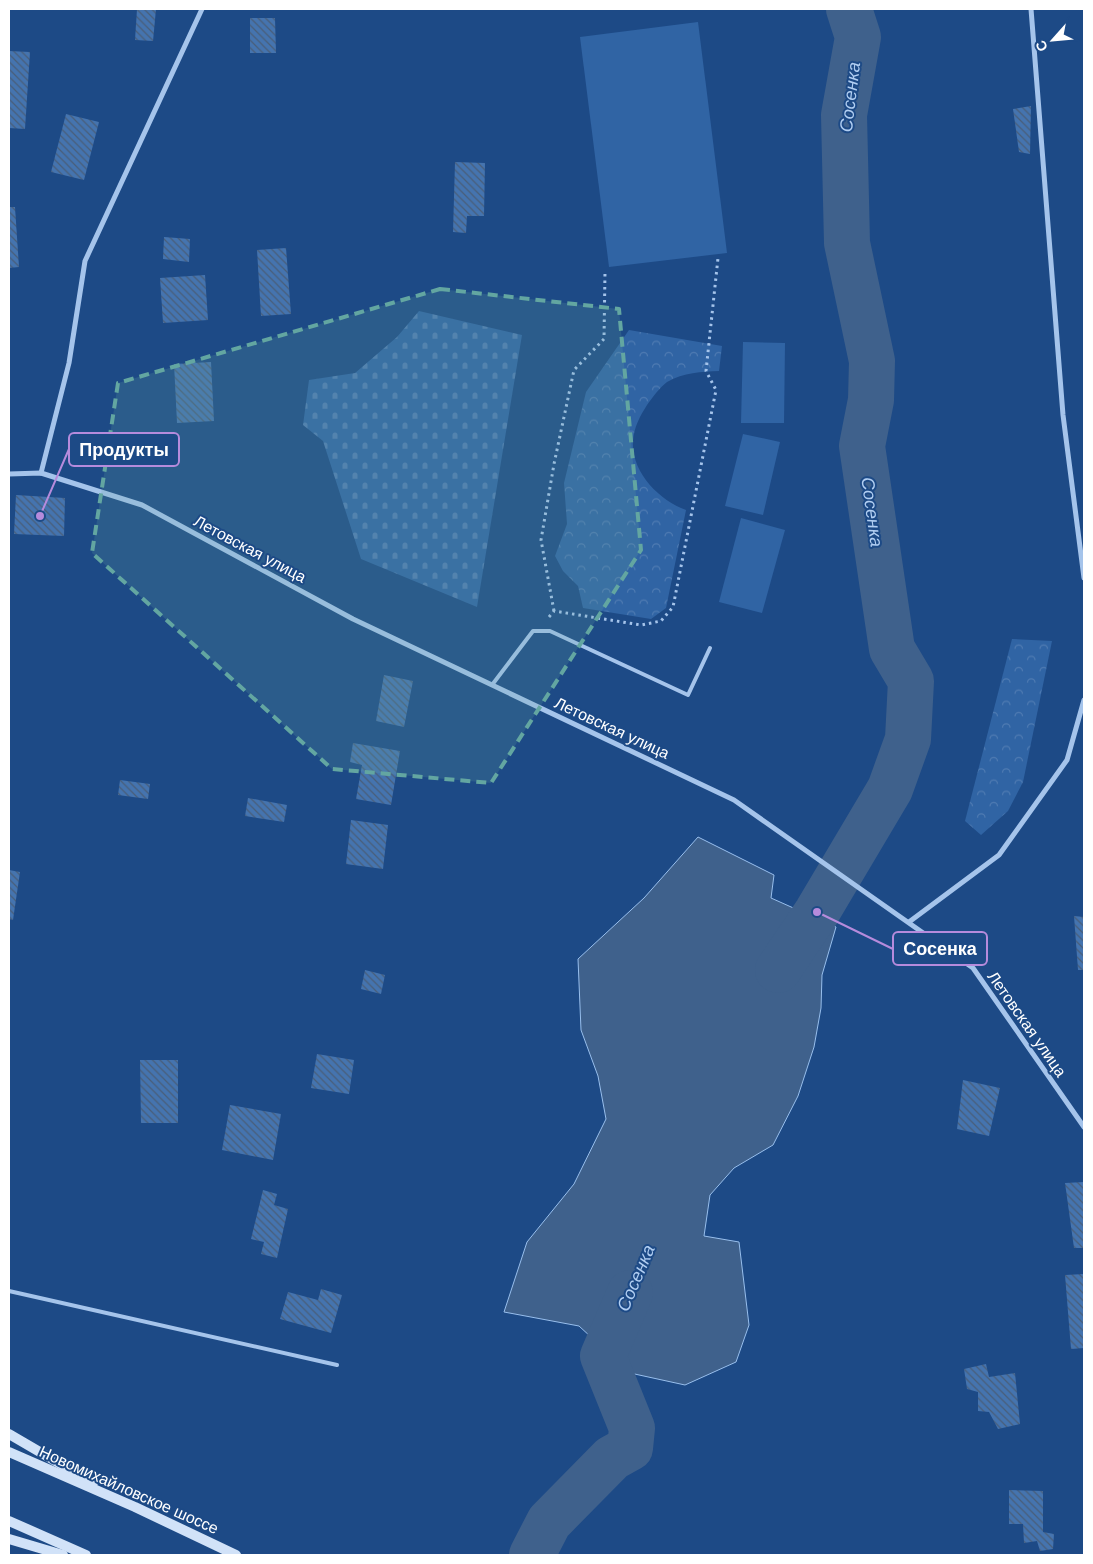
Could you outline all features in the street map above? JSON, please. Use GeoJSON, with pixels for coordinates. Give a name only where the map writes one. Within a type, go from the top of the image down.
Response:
{"type":"FeatureCollection","features":[{"type":"Feature","properties":{"kind":"main road"},"geometry":{"type":"LineString","coordinates":[[9,1434],[135,1507]]}},
{"type":"Feature","properties":{"kind":"main road","name":"Новомихайловское шоссе"},"geometry":{"type":"LineString","coordinates":[[9,1452],[135,1507],[236,1555]]}},
{"type":"Feature","properties":{"kind":"main road"},"geometry":{"type":"LineString","coordinates":[[9,1521],[86,1555]]}},
{"type":"Feature","properties":{"kind":"main road"},"geometry":{"type":"LineString","coordinates":[[9,1539],[63,1555]]}},
{"type":"Feature","properties":{"kind":"street"},"geometry":{"type":"LineString","coordinates":[[41,473],[70,363],[85,261],[202,9]]}},
{"type":"Feature","properties":{"kind":"street"},"geometry":{"type":"LineString","coordinates":[[1031,9],[1063,415],[1084,578]]}},
{"type":"Feature","properties":{"kind":"street","name":"Летовская улица"},"geometry":{"type":"LineString","coordinates":[[9,474],[41,473],[142,505],[354,619],[734,800],[973,968],[1084,1126]]}},
{"type":"Feature","properties":{"kind":"street"},"geometry":{"type":"LineString","coordinates":[[909,922],[998,855],[1067,760],[1084,700]]}},
{"type":"Feature","properties":{"kind":"lane"},"geometry":{"type":"LineString","coordinates":[[492,685],[533,631],[550,631],[688,695],[710,648]]}},
{"type":"Feature","properties":{"kind":"lane"},"geometry":{"type":"LineString","coordinates":[[9,1291],[336,1365]]}},
{"type":"Feature","properties":{"kind":"path"},"geometry":{"type":"LineString","coordinates":[[554,611],[641,625],[661,620],[673,607],[716,390],[706,371],[718,258]]}},
{"type":"Feature","properties":{"kind":"path"},"geometry":{"type":"LineString","coordinates":[[538,631],[554,611],[542,540],[554,464],[574,370],[604,338],[605,272]]}},
{"type":"Feature","properties":{"kind":"highlighted area"},"geometry":{"type":"Polygon","coordinates":[[[440,289],[619,309],[641,550],[491,783],[332,769],[92,553],[118,383],[440,289]]]}},
{"type":"Feature","properties":{"kind":"green space"},"geometry":{"type":"Polygon","coordinates":[[[698,22],[727,253],[609,267],[580,37],[698,22]]]}},
{"type":"Feature","properties":{"kind":"green space"},"geometry":{"type":"Polygon","coordinates":[[[419,311],[522,335],[477,607],[361,559],[323,441],[303,425],[309,380],[355,373],[397,337],[419,311]]]}},
{"type":"Feature","properties":{"kind":"green space"},"geometry":{"type":"Polygon","coordinates":[[[629,330],[722,346],[719,371],[686,374],[667,382],[647,405],[635,431],[633,441],[634,452],[642,474],[657,492],[686,510],[666,608],[651,619],[583,608],[578,586],[563,571],[555,556],[567,524],[564,483],[586,392],[629,330]]]}},
{"type":"Feature","properties":{"kind":"green space"},"geometry":{"type":"Polygon","coordinates":[[[743,342],[785,343],[784,423],[741,423],[743,342]]]}},
{"type":"Feature","properties":{"kind":"green space"},"geometry":{"type":"Polygon","coordinates":[[[743,434],[780,442],[763,515],[725,506],[743,434]]]}},
{"type":"Feature","properties":{"kind":"green space"},"geometry":{"type":"Polygon","coordinates":[[[741,518],[785,530],[762,613],[719,602],[741,518]]]}},
{"type":"Feature","properties":{"kind":"green space"},"geometry":{"type":"Polygon","coordinates":[[[1012,639],[1052,641],[1023,782],[1008,811],[981,835],[965,821],[1012,639]]]}},
{"type":"Feature","properties":{"kind":"water"},"geometry":{"type":"Polygon","coordinates":[[[698,837],[774,875],[771,898],[836,927],[822,975],[821,1008],[814,1047],[798,1096],[773,1145],[734,1168],[710,1195],[704,1236],[739,1242],[749,1325],[736,1362],[685,1385],[630,1373],[579,1326],[504,1312],[527,1242],[574,1184],[606,1119],[598,1076],[581,1030],[578,959],[644,898],[698,837]]]}},
{"type":"Feature","properties":{"kind":"building"},"geometry":{"type":"Polygon","coordinates":[[[137,9],[156,9],[153,41],[135,40],[137,9]]]}},
{"type":"Feature","properties":{"kind":"building"},"geometry":{"type":"Polygon","coordinates":[[[250,18],[275,18],[276,53],[250,53],[250,18]]]}},
{"type":"Feature","properties":{"kind":"building"},"geometry":{"type":"Polygon","coordinates":[[[9,51],[30,52],[25,129],[9,128],[9,51]]]}},
{"type":"Feature","properties":{"kind":"building"},"geometry":{"type":"Polygon","coordinates":[[[1031,106],[1030,154],[1019,152],[1013,109],[1031,106]]]}},
{"type":"Feature","properties":{"kind":"building"},"geometry":{"type":"Polygon","coordinates":[[[66,114],[99,122],[84,180],[51,172],[66,114]]]}},
{"type":"Feature","properties":{"kind":"building"},"geometry":{"type":"Polygon","coordinates":[[[455,162],[485,163],[484,216],[467,216],[466,233],[453,232],[455,162]]]}},
{"type":"Feature","properties":{"kind":"building"},"geometry":{"type":"Polygon","coordinates":[[[9,207],[15,207],[19,267],[9,268],[9,207]]]}},
{"type":"Feature","properties":{"kind":"building"},"geometry":{"type":"Polygon","coordinates":[[[164,237],[190,239],[189,262],[163,259],[164,237]]]}},
{"type":"Feature","properties":{"kind":"building"},"geometry":{"type":"Polygon","coordinates":[[[286,248],[291,314],[261,316],[257,250],[286,248]]]}},
{"type":"Feature","properties":{"kind":"building"},"geometry":{"type":"Polygon","coordinates":[[[205,275],[208,320],[163,323],[160,278],[205,275]]]}},
{"type":"Feature","properties":{"kind":"building"},"geometry":{"type":"Polygon","coordinates":[[[211,362],[214,421],[177,423],[174,364],[211,362]]]}},
{"type":"Feature","properties":{"kind":"building"},"geometry":{"type":"Polygon","coordinates":[[[16,495],[65,498],[64,536],[14,534],[16,495]]]}},
{"type":"Feature","properties":{"kind":"building"},"geometry":{"type":"Polygon","coordinates":[[[384,675],[413,681],[404,727],[376,721],[384,675]]]}},
{"type":"Feature","properties":{"kind":"building"},"geometry":{"type":"Polygon","coordinates":[[[353,743],[400,751],[391,805],[356,799],[362,765],[350,762],[353,743]]]}},
{"type":"Feature","properties":{"kind":"building"},"geometry":{"type":"Polygon","coordinates":[[[120,780],[150,784],[148,799],[118,795],[120,780]]]}},
{"type":"Feature","properties":{"kind":"building"},"geometry":{"type":"Polygon","coordinates":[[[248,798],[287,805],[284,822],[245,816],[248,798]]]}},
{"type":"Feature","properties":{"kind":"building"},"geometry":{"type":"Polygon","coordinates":[[[351,820],[388,825],[383,869],[346,864],[351,820]]]}},
{"type":"Feature","properties":{"kind":"building"},"geometry":{"type":"Polygon","coordinates":[[[9,870],[20,872],[13,920],[9,919],[9,870]]]}},
{"type":"Feature","properties":{"kind":"building"},"geometry":{"type":"Polygon","coordinates":[[[1074,916],[1084,917],[1084,970],[1078,970],[1074,916]]]}},
{"type":"Feature","properties":{"kind":"building"},"geometry":{"type":"Polygon","coordinates":[[[365,970],[385,975],[381,994],[361,989],[365,970]]]}},
{"type":"Feature","properties":{"kind":"building"},"geometry":{"type":"Polygon","coordinates":[[[317,1054],[354,1060],[349,1094],[311,1088],[317,1054]]]}},
{"type":"Feature","properties":{"kind":"building"},"geometry":{"type":"Polygon","coordinates":[[[140,1060],[178,1060],[178,1123],[141,1123],[140,1060]]]}},
{"type":"Feature","properties":{"kind":"building"},"geometry":{"type":"Polygon","coordinates":[[[963,1080],[1000,1088],[989,1136],[957,1129],[963,1080]]]}},
{"type":"Feature","properties":{"kind":"building"},"geometry":{"type":"Polygon","coordinates":[[[230,1105],[281,1114],[273,1160],[222,1150],[230,1105]]]}},
{"type":"Feature","properties":{"kind":"building"},"geometry":{"type":"Polygon","coordinates":[[[1084,1182],[1084,1248],[1074,1248],[1065,1183],[1084,1182]]]}},
{"type":"Feature","properties":{"kind":"building"},"geometry":{"type":"Polygon","coordinates":[[[263,1190],[277,1194],[274,1205],[288,1209],[277,1258],[261,1254],[264,1242],[251,1239],[263,1190]]]}},
{"type":"Feature","properties":{"kind":"building"},"geometry":{"type":"Polygon","coordinates":[[[1084,1274],[1084,1348],[1071,1349],[1065,1275],[1084,1274]]]}},
{"type":"Feature","properties":{"kind":"building"},"geometry":{"type":"Polygon","coordinates":[[[321,1289],[342,1295],[331,1333],[280,1319],[288,1292],[318,1300],[321,1289]]]}},
{"type":"Feature","properties":{"kind":"building"},"geometry":{"type":"Polygon","coordinates":[[[986,1364],[989,1377],[1015,1373],[1020,1424],[998,1429],[989,1412],[978,1411],[978,1392],[967,1389],[964,1369],[986,1364]]]}},
{"type":"Feature","properties":{"kind":"building"},"geometry":{"type":"Polygon","coordinates":[[[1009,1490],[1043,1491],[1043,1532],[1054,1534],[1053,1549],[1040,1551],[1037,1541],[1024,1543],[1023,1524],[1009,1524],[1009,1490]]]}},
{"type":"Feature","properties":{"kind":"waterway","name":"Сосенка"},"geometry":{"type":"LineString","coordinates":[[778,970],[817,912],[890,789],[908,739],[911,681],[892,649],[862,446],[871,400],[872,361],[847,243],[844,115],[858,37],[849,9]]}},
{"type":"Feature","properties":{"kind":"waterway","name":"Сосенка"},"geometry":{"type":"LineString","coordinates":[[532,1555],[549,1522],[612,1458],[630,1448],[632,1428],[603,1356],[630,1293]]}},
{"type":"Feature","properties":{"kind":"place","name":"Продукты"},"geometry":{"type":"Point","coordinates":[40,516]}},
{"type":"Feature","properties":{"kind":"place","name":"Сосенка"},"geometry":{"type":"Point","coordinates":[817,912]}}]}
